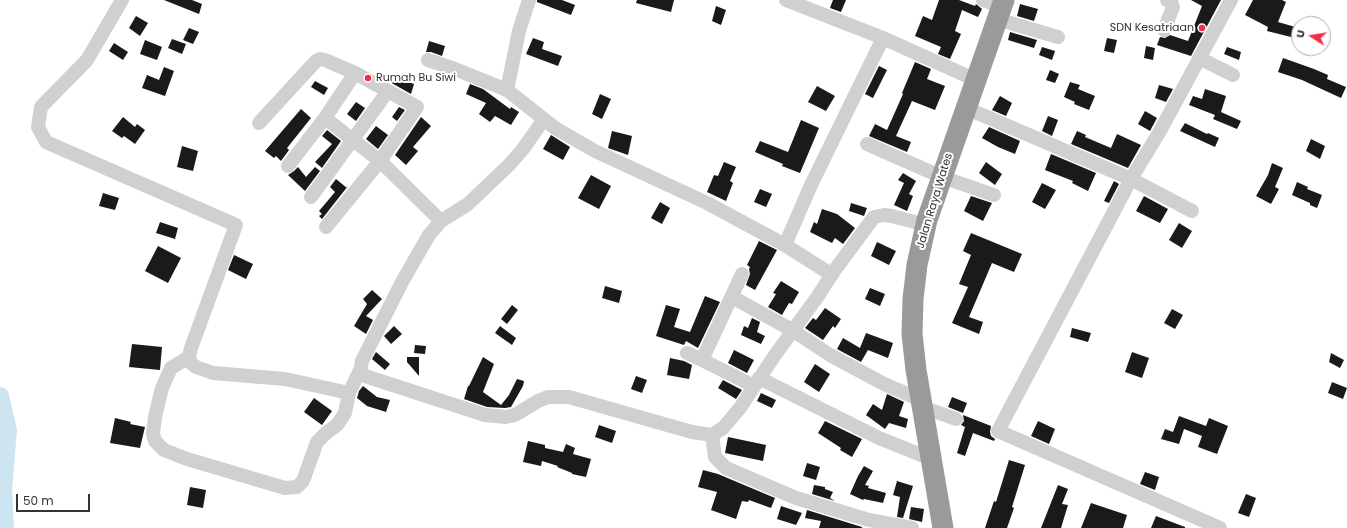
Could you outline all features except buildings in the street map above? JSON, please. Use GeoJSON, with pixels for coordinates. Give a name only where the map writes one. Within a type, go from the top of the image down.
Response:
{"type":"FeatureCollection","features":[{"type":"Feature","properties":{"kind":"highway","name":"Jalan Raya Wates"},"geometry":{"type":"LineString","coordinates":[[943,528],[916,370],[912,334],[913,298],[917,266],[926,225],[976,80],[996,7]]}},
{"type":"Feature","properties":{"kind":"street"},"geometry":{"type":"LineString","coordinates":[[122,0],[87,60],[41,106],[38,127],[46,142],[236,225],[191,348],[189,357],[191,363],[196,367],[213,373],[285,379],[349,393]]}},
{"type":"Feature","properties":{"kind":"street"},"geometry":{"type":"LineString","coordinates":[[506,90],[519,31],[529,0]]}},
{"type":"Feature","properties":{"kind":"street"},"geometry":{"type":"LineString","coordinates":[[786,0],[883,38],[976,80]]}},
{"type":"Feature","properties":{"kind":"street"},"geometry":{"type":"LineString","coordinates":[[1164,30],[1172,9],[1172,4],[1167,0]]}},
{"type":"Feature","properties":{"kind":"street"},"geometry":{"type":"LineString","coordinates":[[1220,528],[998,431],[1131,179],[1160,131],[1231,0]]}},
{"type":"Feature","properties":{"kind":"street"},"geometry":{"type":"LineString","coordinates":[[996,7],[1058,37]]}},
{"type":"Feature","properties":{"kind":"street"},"geometry":{"type":"LineString","coordinates":[[785,245],[811,185],[883,38]]}},
{"type":"Feature","properties":{"kind":"street"},"geometry":{"type":"LineString","coordinates":[[1199,58],[1233,75]]}},
{"type":"Feature","properties":{"kind":"street"},"geometry":{"type":"LineString","coordinates":[[259,123],[316,61],[320,59],[355,73],[418,107],[380,161],[326,227]]}},
{"type":"Feature","properties":{"kind":"street"},"geometry":{"type":"LineString","coordinates":[[428,60],[455,69],[506,90],[544,119],[595,151],[707,203],[785,245],[832,275]]}},
{"type":"Feature","properties":{"kind":"street"},"geometry":{"type":"LineString","coordinates":[[288,166],[325,118],[355,73]]}},
{"type":"Feature","properties":{"kind":"street"},"geometry":{"type":"LineString","coordinates":[[311,197],[388,92]]}},
{"type":"Feature","properties":{"kind":"street"},"geometry":{"type":"LineString","coordinates":[[966,108],[1131,179],[1192,211]]}},
{"type":"Feature","properties":{"kind":"street"},"geometry":{"type":"LineString","coordinates":[[325,118],[380,161],[441,221]]}},
{"type":"Feature","properties":{"kind":"street"},"geometry":{"type":"LineString","coordinates":[[189,357],[171,368],[162,388],[152,434],[155,441],[164,450],[181,457],[284,488],[297,487],[303,481],[317,442],[337,425],[345,413],[349,393],[361,368],[362,361],[402,282],[428,235],[441,221],[468,204],[510,165],[544,119]]}},
{"type":"Feature","properties":{"kind":"street"},"geometry":{"type":"LineString","coordinates":[[867,144],[942,177],[994,195]]}},
{"type":"Feature","properties":{"kind":"street"},"geometry":{"type":"LineString","coordinates":[[361,368],[362,374],[369,378],[485,415],[506,417],[515,415],[538,401],[548,397],[569,397],[692,432],[712,435],[724,428],[740,408],[792,330],[874,217],[884,215],[892,216],[926,225]]}},
{"type":"Feature","properties":{"kind":"street"},"geometry":{"type":"LineString","coordinates":[[702,360],[742,274]]}},
{"type":"Feature","properties":{"kind":"street"},"geometry":{"type":"LineString","coordinates":[[732,297],[792,330],[830,355],[850,366],[922,404],[956,419]]}},
{"type":"Feature","properties":{"kind":"street"},"geometry":{"type":"LineString","coordinates":[[687,353],[756,382],[879,438],[931,459]]}},
{"type":"Feature","properties":{"kind":"street"},"geometry":{"type":"LineString","coordinates":[[712,435],[715,457],[726,468],[796,498],[869,520],[912,528]]}},
{"type":"Feature","properties":{"kind":"waterway"},"geometry":{"type":"LineString","coordinates":[[0,396],[8,430],[3,490],[5,528]]}},
{"type":"Feature","properties":{"kind":"place","name":"SDN Kesatriaan"},"geometry":{"type":"Point","coordinates":[1202,28]}},
{"type":"Feature","properties":{"kind":"place","name":"Rumah Bu Siwi"},"geometry":{"type":"Point","coordinates":[368,78]}}]}
